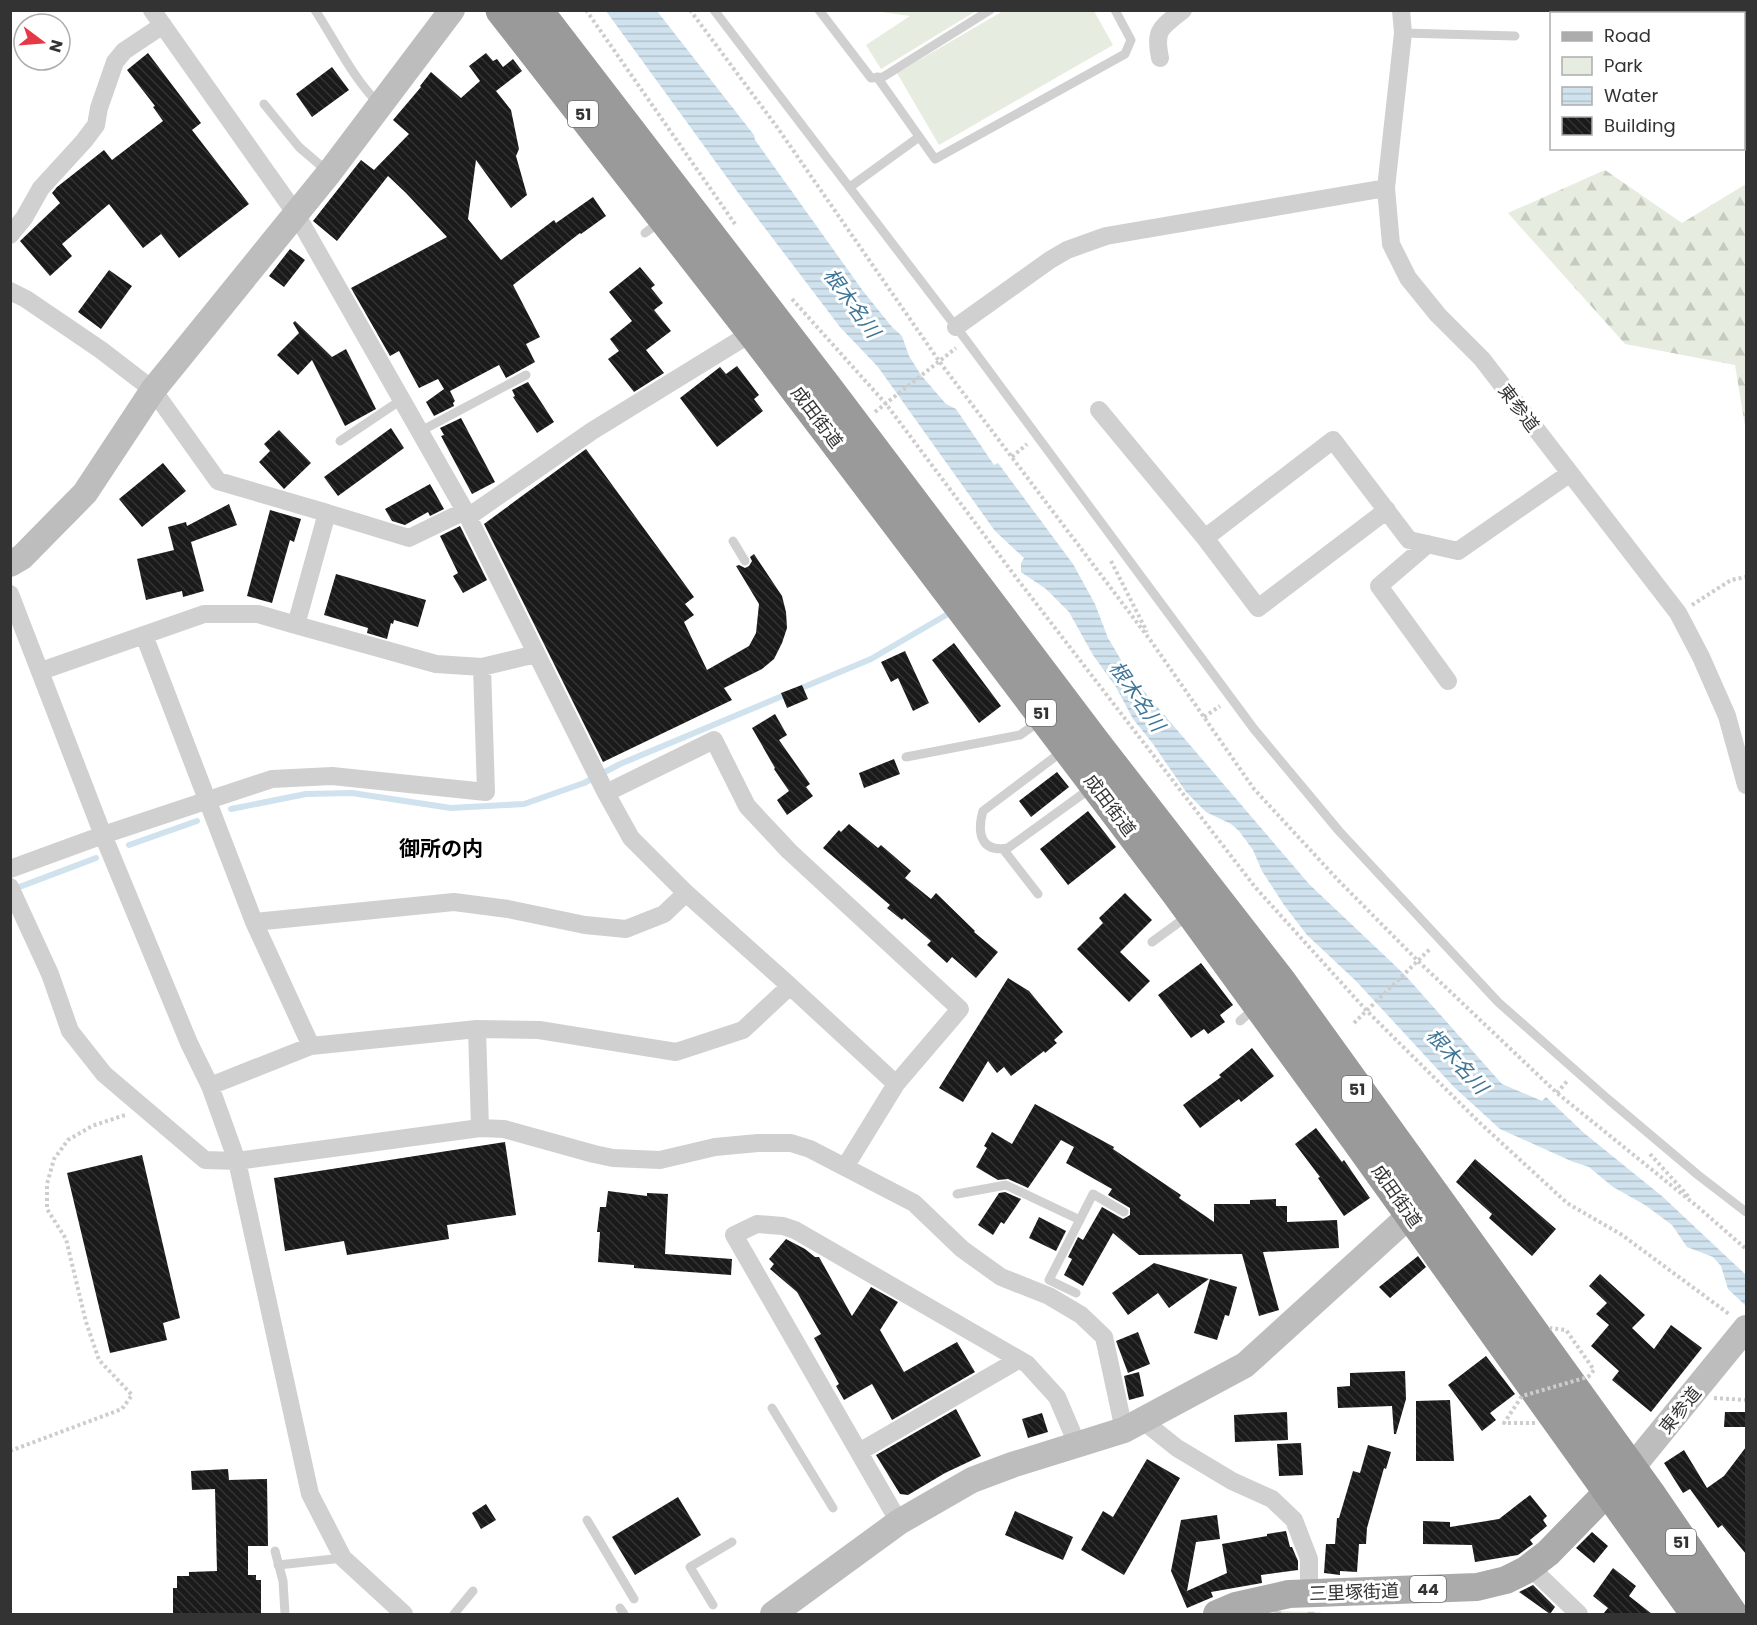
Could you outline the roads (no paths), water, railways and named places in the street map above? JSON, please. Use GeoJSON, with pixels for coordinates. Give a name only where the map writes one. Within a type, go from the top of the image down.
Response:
{"type":"FeatureCollection","features":[{"type":"Feature","properties":{"kind":"highway","name":"成田街道"},"geometry":{"type":"LineString","coordinates":[[502,10],[655,225],[753,332],[1192,913],[1250,1013],[1312,1086],[1422,1205]]}},
{"type":"Feature","properties":{"kind":"highway","name":"成田街道"},"geometry":{"type":"LineString","coordinates":[[536,10],[1095,744],[1280,982],[1422,1205],[1619,1481],[1731,1614]]}},
{"type":"Feature","properties":{"kind":"highway","name":"成田街道"},"geometry":{"type":"LineString","coordinates":[[1619,1481],[1693,1612]]}},
{"type":"Feature","properties":{"kind":"main road","name":"三里塚街道"},"geometry":{"type":"LineString","coordinates":[[1217,1614],[1236,1606],[1289,1594],[1477,1587],[1506,1580],[1530,1567],[1548,1553],[1619,1481]]}},
{"type":"Feature","properties":{"kind":"street"},"geometry":{"type":"LineString","coordinates":[[10,564],[22,557],[85,493],[153,390],[329,173],[452,10]]}},
{"type":"Feature","properties":{"kind":"street"},"geometry":{"type":"LineString","coordinates":[[1160,58],[1157,43],[1160,30],[1183,10]]}},
{"type":"Feature","properties":{"kind":"street","name":"東参道"},"geometry":{"type":"LineString","coordinates":[[1401,10],[1403,33],[1386,188],[1391,244],[1408,278],[1438,315],[1482,359],[1678,613],[1701,657],[1726,717],[1746,785]]}},
{"type":"Feature","properties":{"kind":"street"},"geometry":{"type":"LineString","coordinates":[[10,235],[24,218],[41,188],[84,141],[96,124],[99,108],[115,62],[158,18],[296,214],[467,514],[605,790],[632,838],[686,892],[896,1084]]}},
{"type":"Feature","properties":{"kind":"street"},"geometry":{"type":"LineString","coordinates":[[961,334],[1050,260],[1067,250],[1106,236],[1386,188]]}},
{"type":"Feature","properties":{"kind":"street"},"geometry":{"type":"LineString","coordinates":[[10,291],[26,299],[101,350],[153,390],[218,481],[409,538],[467,514],[592,432],[753,332]]}},
{"type":"Feature","properties":{"kind":"street"},"geometry":{"type":"LineString","coordinates":[[1100,410],[1205,538],[1258,608],[1387,510]]}},
{"type":"Feature","properties":{"kind":"street"},"geometry":{"type":"LineString","coordinates":[[1205,538],[1333,440],[1409,540],[1458,551],[1569,474]]}},
{"type":"Feature","properties":{"kind":"street"},"geometry":{"type":"LineString","coordinates":[[296,625],[327,513]]}},
{"type":"Feature","properties":{"kind":"street"},"geometry":{"type":"LineString","coordinates":[[1428,544],[1379,586],[1448,681]]}},
{"type":"Feature","properties":{"kind":"street"},"geometry":{"type":"LineString","coordinates":[[10,594],[103,835],[189,1043],[210,1086],[237,1161],[310,1494],[343,1558],[404,1614]]}},
{"type":"Feature","properties":{"kind":"street"},"geometry":{"type":"LineString","coordinates":[[41,671],[204,614],[258,614],[436,664],[482,667],[536,654]]}},
{"type":"Feature","properties":{"kind":"street"},"geometry":{"type":"LineString","coordinates":[[144,635],[255,922],[311,1046]]}},
{"type":"Feature","properties":{"kind":"street"},"geometry":{"type":"LineString","coordinates":[[10,869],[207,799],[272,779],[332,776],[486,792],[482,667]]}},
{"type":"Feature","properties":{"kind":"street"},"geometry":{"type":"LineString","coordinates":[[605,790],[714,740],[747,806],[789,851],[960,1009],[896,1084],[846,1167]]}},
{"type":"Feature","properties":{"kind":"street"},"geometry":{"type":"LineString","coordinates":[[255,922],[454,902],[508,909],[585,925],[626,929],[664,914],[686,892]]}},
{"type":"Feature","properties":{"kind":"street"},"geometry":{"type":"LineString","coordinates":[[14,894],[50,974],[70,1031],[104,1074],[204,1160],[237,1161],[480,1128],[504,1129],[613,1158],[660,1160],[715,1147],[790,1143],[810,1149],[914,1203],[962,1250],[1001,1277],[1050,1296],[1081,1315],[1104,1337],[1133,1425],[1232,1481],[1272,1499],[1293,1520],[1309,1559],[1309,1593]]}},
{"type":"Feature","properties":{"kind":"street"},"geometry":{"type":"LineString","coordinates":[[210,1086],[311,1046],[477,1029],[539,1030],[676,1052],[743,1030],[790,986]]}},
{"type":"Feature","properties":{"kind":"street"},"geometry":{"type":"LineString","coordinates":[[477,1029],[480,1128]]}},
{"type":"Feature","properties":{"kind":"street"},"geometry":{"type":"LineString","coordinates":[[773,1614],[899,1522],[972,1480],[1133,1425],[1245,1365],[1422,1205]]}},
{"type":"Feature","properties":{"kind":"street"},"geometry":{"type":"LineString","coordinates":[[899,1522],[734,1235],[757,1224],[783,1226],[795,1230],[1027,1364],[1057,1397],[1077,1444]]}},
{"type":"Feature","properties":{"kind":"street","name":"東参道"},"geometry":{"type":"LineString","coordinates":[[1619,1481],[1730,1349],[1742,1324]]}},
{"type":"Feature","properties":{"kind":"street"},"geometry":{"type":"LineString","coordinates":[[859,1452],[1018,1360]]}},
{"type":"Feature","properties":{"kind":"street"},"geometry":{"type":"LineString","coordinates":[[1530,1567],[1579,1614]]}},
{"type":"Feature","properties":{"kind":"lane"},"geometry":{"type":"LineString","coordinates":[[315,10],[355,75],[379,104]]}},
{"type":"Feature","properties":{"kind":"lane"},"geometry":{"type":"LineString","coordinates":[[714,10],[961,334],[1254,729],[1339,831],[1498,1002],[1636,1123],[1746,1212]]}},
{"type":"Feature","properties":{"kind":"lane"},"geometry":{"type":"LineString","coordinates":[[819,10],[871,78],[883,77],[990,10]]}},
{"type":"Feature","properties":{"kind":"lane"},"geometry":{"type":"LineString","coordinates":[[877,77],[935,159],[1125,54],[1131,40],[1115,10]]}},
{"type":"Feature","properties":{"kind":"lane"},"geometry":{"type":"LineString","coordinates":[[1403,33],[1515,36]]}},
{"type":"Feature","properties":{"kind":"lane"},"geometry":{"type":"LineString","coordinates":[[264,104],[299,147],[329,173]]}},
{"type":"Feature","properties":{"kind":"lane"},"geometry":{"type":"LineString","coordinates":[[850,187],[919,136]]}},
{"type":"Feature","properties":{"kind":"lane"},"geometry":{"type":"LineString","coordinates":[[419,432],[526,375]]}},
{"type":"Feature","properties":{"kind":"lane"},"geometry":{"type":"LineString","coordinates":[[340,441],[401,400]]}},
{"type":"Feature","properties":{"kind":"lane"},"geometry":{"type":"LineString","coordinates":[[733,542],[746,561]]}},
{"type":"Feature","properties":{"kind":"lane"},"geometry":{"type":"LineString","coordinates":[[906,758],[1020,735],[1045,717]]}},
{"type":"Feature","properties":{"kind":"lane"},"geometry":{"type":"LineString","coordinates":[[1067,748],[983,811],[979,825],[981,837],[989,846],[1008,848],[1095,785]]}},
{"type":"Feature","properties":{"kind":"lane"},"geometry":{"type":"LineString","coordinates":[[1003,849],[1038,894]]}},
{"type":"Feature","properties":{"kind":"lane"},"geometry":{"type":"LineString","coordinates":[[1152,942],[1192,913]]}},
{"type":"Feature","properties":{"kind":"lane"},"geometry":{"type":"LineString","coordinates":[[957,1194],[1006,1185],[1080,1221]]}},
{"type":"Feature","properties":{"kind":"lane"},"geometry":{"type":"LineString","coordinates":[[1076,1293],[1048,1280],[1094,1194],[1124,1212]]}},
{"type":"Feature","properties":{"kind":"lane"},"geometry":{"type":"LineString","coordinates":[[772,1408],[833,1508]]}},
{"type":"Feature","properties":{"kind":"lane"},"geometry":{"type":"LineString","coordinates":[[587,1520],[634,1599]]}},
{"type":"Feature","properties":{"kind":"lane"},"geometry":{"type":"LineString","coordinates":[[713,1605],[690,1566],[732,1542]]}},
{"type":"Feature","properties":{"kind":"lane"},"geometry":{"type":"LineString","coordinates":[[275,1551],[283,1581],[285,1614]]}},
{"type":"Feature","properties":{"kind":"lane"},"geometry":{"type":"LineString","coordinates":[[278,1565],[343,1558]]}},
{"type":"Feature","properties":{"kind":"lane"},"geometry":{"type":"LineString","coordinates":[[454,1614],[473,1591]]}},
{"type":"Feature","properties":{"kind":"water","name":"根木名川"},"geometry":{"type":"Polygon","coordinates":[[[606,11],[657,11],[754,135],[755,140],[863,291],[902,336],[909,356],[921,375],[946,404],[956,409],[994,465],[998,463],[1073,564],[1095,604],[1108,638],[1130,675],[1309,884],[1404,974],[1502,1084],[1542,1101],[1546,1097],[1584,1133],[1663,1197],[1746,1275],[1746,1306],[1728,1289],[1721,1266],[1713,1257],[1687,1247],[1672,1225],[1645,1205],[1613,1187],[1589,1167],[1500,1129],[1454,1087],[1356,981],[1307,935],[1284,905],[1262,871],[1253,850],[1239,831],[1231,824],[1206,812],[1186,792],[1133,719],[1116,687],[1093,655],[1069,612],[1046,589],[1021,572],[1021,563],[1024,558],[995,531],[878,367],[840,327],[739,194],[606,11]]]}},
{"type":"Feature","properties":{"kind":"waterway"},"geometry":{"type":"LineString","coordinates":[[231,809],[306,794],[352,793],[451,808],[524,804],[584,783],[620,764],[871,659],[953,611]]}},
{"type":"Feature","properties":{"kind":"waterway"},"geometry":{"type":"LineString","coordinates":[[129,845],[197,821]]}},
{"type":"Feature","properties":{"kind":"waterway"},"geometry":{"type":"LineString","coordinates":[[14,889],[96,858]]}},
{"type":"Feature","properties":{"kind":"district","name":"御所の内"},"geometry":{"type":"Point","coordinates":[441,848]}}]}
